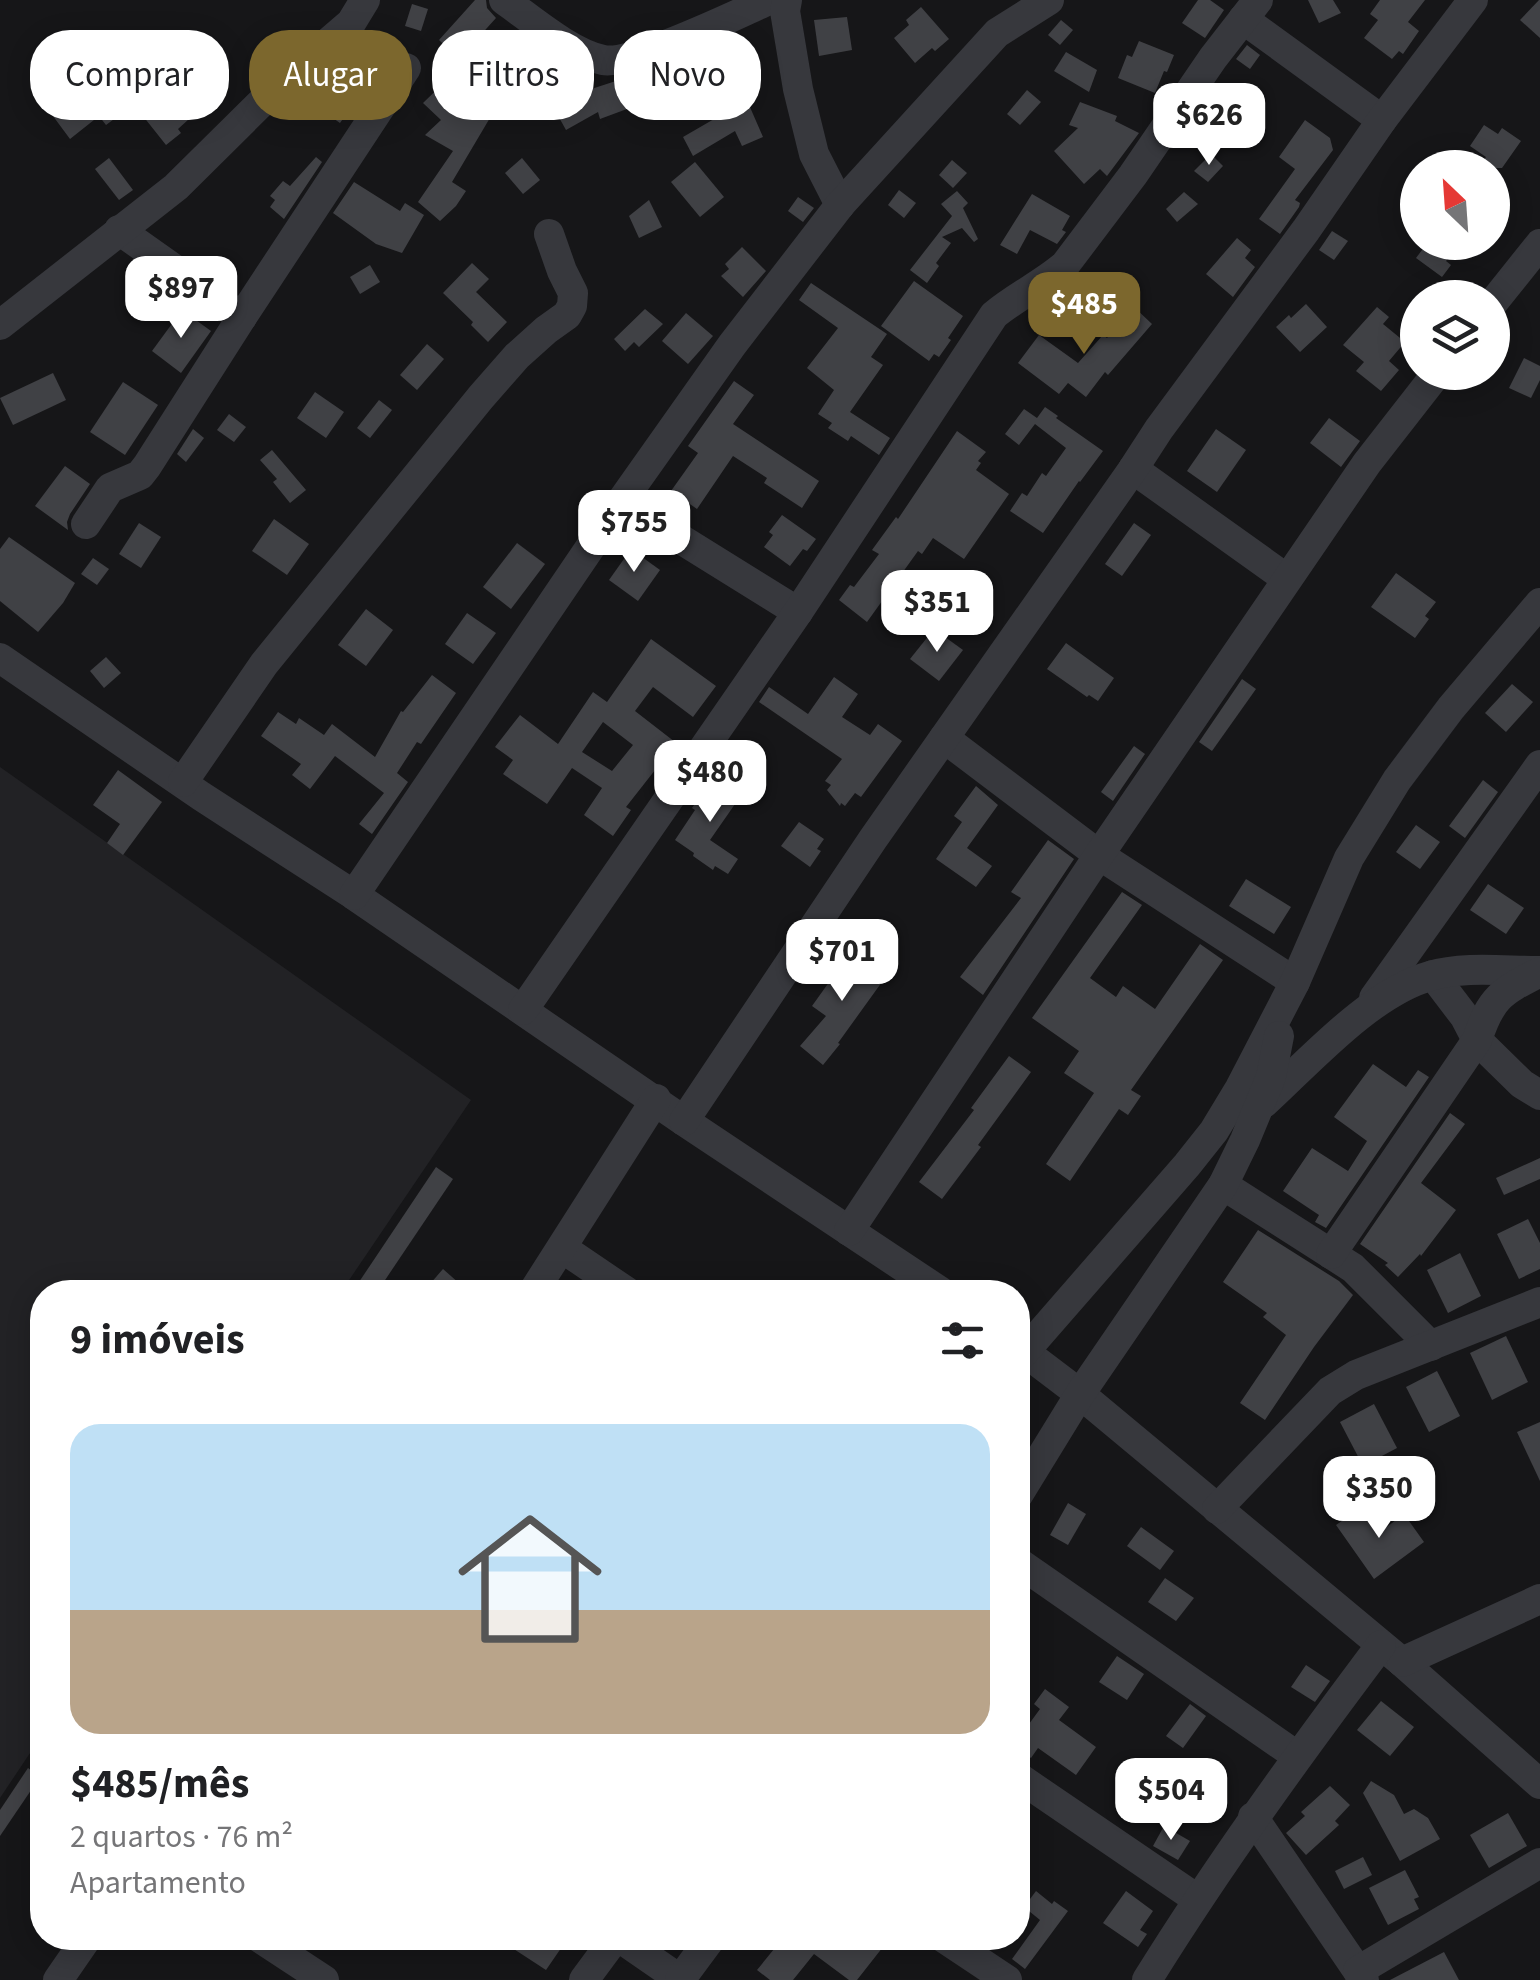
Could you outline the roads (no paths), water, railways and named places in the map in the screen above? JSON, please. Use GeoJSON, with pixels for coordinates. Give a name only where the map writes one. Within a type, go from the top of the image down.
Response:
{"type":"FeatureCollection","features":[{"type":"Feature","properties":{"kind":"street"},"geometry":{"type":"LineString","coordinates":[[0,325],[176,186],[280,84],[351,23],[365,0]]}},
{"type":"Feature","properties":{"kind":"street"},"geometry":{"type":"LineString","coordinates":[[504,0],[572,46],[600,60],[614,61],[684,38],[768,0]]}},
{"type":"Feature","properties":{"kind":"street"},"geometry":{"type":"LineString","coordinates":[[787,0],[785,11],[798,89],[814,154],[840,205]]}},
{"type":"Feature","properties":{"kind":"street"},"geometry":{"type":"LineString","coordinates":[[354,895],[620,502],[840,205],[984,45],[1049,0]]}},
{"type":"Feature","properties":{"kind":"street"},"geometry":{"type":"LineString","coordinates":[[684,1121],[873,838],[1159,429],[1382,120],[1474,0]]}},
{"type":"Feature","properties":{"kind":"street"},"geometry":{"type":"LineString","coordinates":[[524,1010],[798,612],[994,315],[1065,266],[1250,9],[1382,120]]}},
{"type":"Feature","properties":{"kind":"street"},"geometry":{"type":"LineString","coordinates":[[86,524],[110,488],[140,475],[147,466],[372,120]]}},
{"type":"Feature","properties":{"kind":"street"},"geometry":{"type":"LineString","coordinates":[[119,230],[242,316]]}},
{"type":"Feature","properties":{"kind":"street"},"geometry":{"type":"LineString","coordinates":[[183,782],[264,664],[481,397],[517,356],[567,315],[573,293],[549,234]]}},
{"type":"Feature","properties":{"kind":"street"},"geometry":{"type":"LineString","coordinates":[[1510,282],[1540,244]]}},
{"type":"Feature","properties":{"kind":"street"},"geometry":{"type":"LineString","coordinates":[[849,1232],[1366,463],[1424,390]]}},
{"type":"Feature","properties":{"kind":"street"},"geometry":{"type":"LineString","coordinates":[[1133,469],[1287,579]]}},
{"type":"Feature","properties":{"kind":"street"},"geometry":{"type":"LineString","coordinates":[[620,502],[798,612]]}},
{"type":"Feature","properties":{"kind":"street"},"geometry":{"type":"LineString","coordinates":[[1030,1340],[1214,1131],[1295,982],[1349,858],[1397,780],[1450,708],[1537,614]]}},
{"type":"Feature","properties":{"kind":"street"},"geometry":{"type":"LineString","coordinates":[[0,658],[923,1280]]}},
{"type":"Feature","properties":{"kind":"street"},"geometry":{"type":"LineString","coordinates":[[944,738],[1099,855],[1295,982]]}},
{"type":"Feature","properties":{"kind":"street"},"geometry":{"type":"LineString","coordinates":[[1364,1012],[1540,765]]}},
{"type":"Feature","properties":{"kind":"street"},"geometry":{"type":"LineString","coordinates":[[1258,1108],[1364,1012],[1404,986],[1433,975],[1540,971]]}},
{"type":"Feature","properties":{"kind":"street"},"geometry":{"type":"LineString","coordinates":[[1331,1254],[1477,1040],[1486,1012],[1512,986],[1540,971]]}},
{"type":"Feature","properties":{"kind":"street"},"geometry":{"type":"LineString","coordinates":[[1433,975],[1466,1017],[1477,1040],[1540,1096]]}},
{"type":"Feature","properties":{"kind":"street"},"geometry":{"type":"LineString","coordinates":[[1030,1475],[1080,1394],[1223,1185],[1258,1108],[1279,1047],[1281,1010]]}},
{"type":"Feature","properties":{"kind":"street"},"geometry":{"type":"LineString","coordinates":[[541,1280],[656,1100]]}},
{"type":"Feature","properties":{"kind":"street"},"geometry":{"type":"LineString","coordinates":[[1223,1185],[1353,1268],[1431,1346]]}},
{"type":"Feature","properties":{"kind":"street"},"geometry":{"type":"LineString","coordinates":[[562,1248],[609,1280]]}},
{"type":"Feature","properties":{"kind":"street"},"geometry":{"type":"LineString","coordinates":[[1217,1509],[1330,1392],[1356,1374],[1540,1302]]}},
{"type":"Feature","properties":{"kind":"street"},"geometry":{"type":"LineString","coordinates":[[1030,1360],[1080,1394],[1540,1784]]}},
{"type":"Feature","properties":{"kind":"street"},"geometry":{"type":"LineString","coordinates":[[1030,1570],[1297,1756]]}},
{"type":"Feature","properties":{"kind":"street"},"geometry":{"type":"LineString","coordinates":[[1146,1980],[1197,1898],[1297,1756],[1391,1654],[1540,1599]]}},
{"type":"Feature","properties":{"kind":"street"},"geometry":{"type":"LineString","coordinates":[[1030,1785],[1197,1898]]}},
{"type":"Feature","properties":{"kind":"street"},"geometry":{"type":"LineString","coordinates":[[1253,1818],[1361,1976],[1540,1863]]}},
{"type":"Feature","properties":{"kind":"street"},"geometry":{"type":"LineString","coordinates":[[58,1980],[79,1950]]}},
{"type":"Feature","properties":{"kind":"street"},"geometry":{"type":"LineString","coordinates":[[278,1950],[324,1980]]}},
{"type":"Feature","properties":{"kind":"street"},"geometry":{"type":"LineString","coordinates":[[584,1980],[608,1950]]}},
{"type":"Feature","properties":{"kind":"street"},"geometry":{"type":"LineString","coordinates":[[635,1950],[680,1980],[702,1950]]}},
{"type":"Feature","properties":{"kind":"street"},"geometry":{"type":"LineString","coordinates":[[962,1950],[1007,1980]]}}]}
